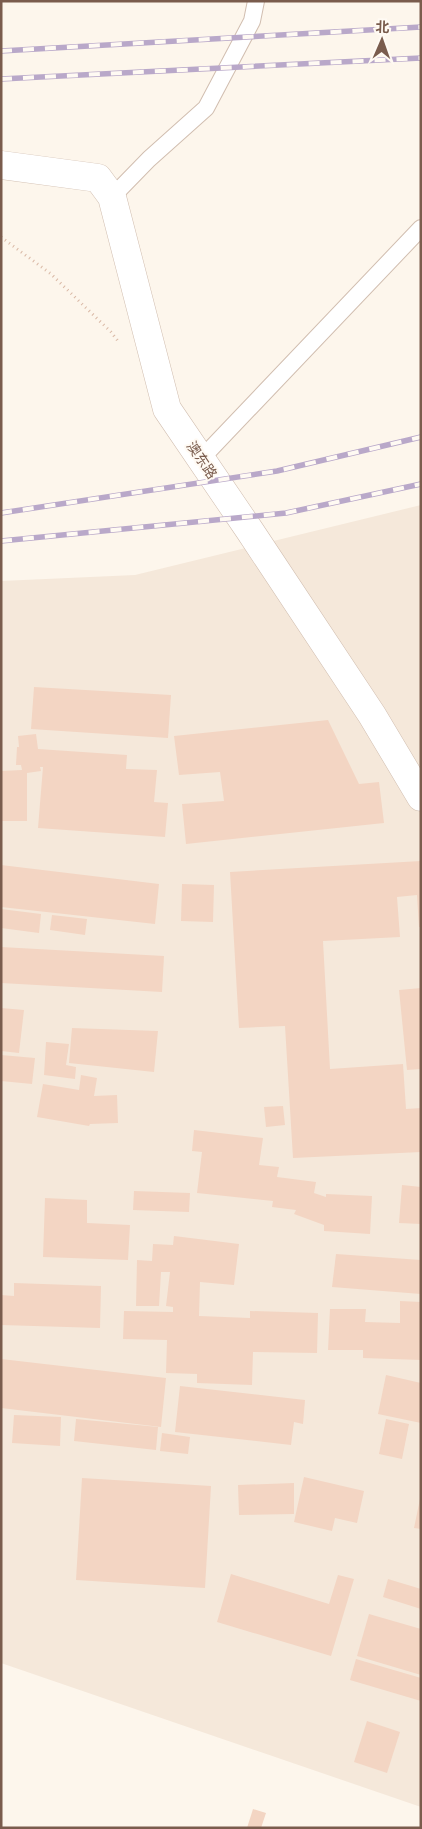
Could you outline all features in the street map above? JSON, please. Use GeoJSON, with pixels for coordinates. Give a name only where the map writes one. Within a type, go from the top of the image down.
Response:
{"type":"FeatureCollection","features":[{"type":"Feature","properties":{"kind":"street","name":"澳东路"},"geometry":{"type":"LineString","coordinates":[[1,165],[98,178],[112,198],[167,409],[372,715],[421,797]]}},
{"type":"Feature","properties":{"kind":"lane"},"geometry":{"type":"LineString","coordinates":[[112,198],[149,159],[206,108],[252,21],[256,1]]}},
{"type":"Feature","properties":{"kind":"lane"},"geometry":{"type":"LineString","coordinates":[[202,459],[421,228]]}},
{"type":"Feature","properties":{"kind":"path"},"geometry":{"type":"LineString","coordinates":[[1,237],[51,274],[112,332],[123,347]]}},
{"type":"Feature","properties":{"kind":"shaded area"},"geometry":{"type":"Polygon","coordinates":[[[421,505],[421,1807],[1,1663],[1,581],[135,575],[421,505]]]}},
{"type":"Feature","properties":{"kind":"building"},"geometry":{"type":"Polygon","coordinates":[[[34,687],[171,695],[168,738],[31,729],[34,687]]]}},
{"type":"Feature","properties":{"kind":"building"},"geometry":{"type":"Polygon","coordinates":[[[328,720],[359,784],[379,782],[384,823],[186,844],[182,804],[224,801],[220,772],[179,775],[174,736],[328,720]]]}},
{"type":"Feature","properties":{"kind":"building"},"geometry":{"type":"Polygon","coordinates":[[[36,734],[38,749],[127,755],[126,769],[157,770],[154,802],[168,803],[165,837],[38,828],[43,767],[40,767],[41,771],[27,773],[27,821],[1,821],[1,771],[22,770],[21,765],[16,765],[17,747],[19,747],[18,736],[36,734]]]}},
{"type":"Feature","properties":{"kind":"building"},"geometry":{"type":"Polygon","coordinates":[[[421,861],[421,927],[419,927],[417,895],[397,897],[400,937],[323,941],[330,1069],[403,1064],[406,1109],[421,1108],[421,1152],[293,1158],[285,1026],[239,1028],[230,872],[421,861]]]}},
{"type":"Feature","properties":{"kind":"building"},"geometry":{"type":"Polygon","coordinates":[[[1,865],[159,884],[155,924],[1,907],[1,865]]]}},
{"type":"Feature","properties":{"kind":"building"},"geometry":{"type":"Polygon","coordinates":[[[182,884],[214,885],[213,922],[181,921],[182,884]]]}},
{"type":"Feature","properties":{"kind":"building"},"geometry":{"type":"Polygon","coordinates":[[[1,909],[41,914],[39,933],[1,928],[1,909]]]}},
{"type":"Feature","properties":{"kind":"building"},"geometry":{"type":"Polygon","coordinates":[[[52,915],[87,919],[85,935],[50,930],[52,915]]]}},
{"type":"Feature","properties":{"kind":"building"},"geometry":{"type":"Polygon","coordinates":[[[1,947],[164,956],[162,992],[1,983],[1,947]]]}},
{"type":"Feature","properties":{"kind":"building"},"geometry":{"type":"Polygon","coordinates":[[[421,988],[421,1069],[407,1070],[399,990],[421,988]]]}},
{"type":"Feature","properties":{"kind":"building"},"geometry":{"type":"Polygon","coordinates":[[[1,1008],[24,1010],[19,1053],[1,1051],[1,1008]]]}},
{"type":"Feature","properties":{"kind":"building"},"geometry":{"type":"Polygon","coordinates":[[[72,1028],[158,1031],[154,1072],[69,1063],[72,1028]]]}},
{"type":"Feature","properties":{"kind":"building"},"geometry":{"type":"Polygon","coordinates":[[[46,1042],[69,1044],[66,1065],[76,1067],[75,1079],[44,1075],[46,1042]]]}},
{"type":"Feature","properties":{"kind":"building"},"geometry":{"type":"Polygon","coordinates":[[[1,1055],[35,1058],[32,1084],[1,1081],[1,1055]]]}},
{"type":"Feature","properties":{"kind":"building"},"geometry":{"type":"Polygon","coordinates":[[[81,1075],[97,1078],[94,1096],[117,1095],[118,1123],[90,1124],[89,1126],[37,1117],[43,1084],[79,1090],[81,1075]]]}},
{"type":"Feature","properties":{"kind":"building"},"geometry":{"type":"Polygon","coordinates":[[[283,1106],[285,1125],[266,1127],[264,1107],[283,1106]]]}},
{"type":"Feature","properties":{"kind":"building"},"geometry":{"type":"Polygon","coordinates":[[[194,1130],[263,1138],[259,1165],[279,1167],[277,1177],[316,1182],[314,1193],[326,1197],[326,1194],[372,1196],[370,1234],[324,1231],[324,1225],[294,1214],[296,1210],[272,1207],[273,1201],[197,1193],[202,1152],[192,1151],[194,1130]]]}},
{"type":"Feature","properties":{"kind":"building"},"geometry":{"type":"Polygon","coordinates":[[[402,1185],[421,1187],[421,1224],[399,1223],[402,1185]]]}},
{"type":"Feature","properties":{"kind":"building"},"geometry":{"type":"Polygon","coordinates":[[[134,1191],[190,1193],[189,1212],[133,1210],[134,1191]]]}},
{"type":"Feature","properties":{"kind":"building"},"geometry":{"type":"Polygon","coordinates":[[[45,1198],[87,1200],[87,1223],[130,1225],[128,1260],[43,1257],[45,1198]]]}},
{"type":"Feature","properties":{"kind":"building"},"geometry":{"type":"Polygon","coordinates":[[[174,1236],[239,1244],[234,1285],[200,1282],[199,1316],[250,1318],[250,1311],[318,1313],[317,1353],[253,1352],[252,1385],[197,1383],[197,1374],[166,1373],[167,1340],[123,1339],[124,1311],[173,1312],[173,1307],[166,1306],[170,1272],[161,1272],[159,1306],[136,1306],[137,1260],[152,1261],[153,1244],[173,1245],[174,1236]]]}},
{"type":"Feature","properties":{"kind":"building"},"geometry":{"type":"Polygon","coordinates":[[[336,1254],[421,1260],[421,1294],[332,1287],[336,1254]]]}},
{"type":"Feature","properties":{"kind":"building"},"geometry":{"type":"Polygon","coordinates":[[[14,1283],[101,1286],[100,1328],[1,1325],[1,1295],[14,1296],[14,1283]]]}},
{"type":"Feature","properties":{"kind":"building"},"geometry":{"type":"Polygon","coordinates":[[[400,1301],[421,1302],[421,1360],[363,1358],[363,1350],[328,1350],[330,1309],[366,1309],[365,1322],[400,1323],[400,1301]]]}},
{"type":"Feature","properties":{"kind":"building"},"geometry":{"type":"Polygon","coordinates":[[[1,1359],[166,1378],[161,1427],[1,1408],[1,1359]]]}},
{"type":"Feature","properties":{"kind":"building"},"geometry":{"type":"Polygon","coordinates":[[[386,1375],[421,1383],[421,1423],[378,1414],[386,1375]]]}},
{"type":"Feature","properties":{"kind":"building"},"geometry":{"type":"Polygon","coordinates":[[[180,1386],[305,1400],[303,1424],[294,1422],[291,1445],[175,1432],[180,1386]]]}},
{"type":"Feature","properties":{"kind":"building"},"geometry":{"type":"Polygon","coordinates":[[[14,1415],[61,1417],[60,1446],[12,1443],[14,1415]]]}},
{"type":"Feature","properties":{"kind":"building"},"geometry":{"type":"Polygon","coordinates":[[[76,1419],[158,1427],[156,1450],[74,1441],[76,1419]]]}},
{"type":"Feature","properties":{"kind":"building"},"geometry":{"type":"Polygon","coordinates":[[[386,1419],[409,1424],[402,1459],[379,1454],[386,1419]]]}},
{"type":"Feature","properties":{"kind":"building"},"geometry":{"type":"Polygon","coordinates":[[[162,1433],[190,1437],[188,1454],[160,1451],[162,1433]]]}},
{"type":"Feature","properties":{"kind":"building"},"geometry":{"type":"Polygon","coordinates":[[[304,1477],[364,1491],[357,1523],[335,1518],[332,1531],[294,1522],[304,1477]]]}},
{"type":"Feature","properties":{"kind":"building"},"geometry":{"type":"Polygon","coordinates":[[[82,1478],[211,1486],[205,1588],[76,1580],[82,1478]]]}},
{"type":"Feature","properties":{"kind":"building"},"geometry":{"type":"Polygon","coordinates":[[[294,1483],[294,1514],[239,1515],[238,1485],[294,1483]]]}},
{"type":"Feature","properties":{"kind":"building"},"geometry":{"type":"Polygon","coordinates":[[[421,1499],[421,1529],[414,1528],[421,1499]]]}},
{"type":"Feature","properties":{"kind":"building"},"geometry":{"type":"Polygon","coordinates":[[[231,1574],[329,1604],[338,1575],[354,1579],[331,1656],[217,1622],[231,1574]]]}},
{"type":"Feature","properties":{"kind":"building"},"geometry":{"type":"Polygon","coordinates":[[[388,1579],[421,1589],[421,1609],[383,1597],[388,1579]]]}},
{"type":"Feature","properties":{"kind":"building"},"geometry":{"type":"Polygon","coordinates":[[[369,1614],[421,1629],[421,1675],[357,1656],[369,1614]]]}},
{"type":"Feature","properties":{"kind":"building"},"geometry":{"type":"Polygon","coordinates":[[[356,1659],[421,1678],[421,1701],[350,1680],[356,1659]]]}},
{"type":"Feature","properties":{"kind":"building"},"geometry":{"type":"Polygon","coordinates":[[[367,1721],[400,1732],[387,1773],[354,1762],[367,1721]]]}},
{"type":"Feature","properties":{"kind":"building"},"geometry":{"type":"Polygon","coordinates":[[[253,1809],[266,1813],[261,1828],[247,1828],[253,1809]]]}},
{"type":"Feature","properties":{"kind":"railway"},"geometry":{"type":"LineString","coordinates":[[1,51],[421,27]]}},
{"type":"Feature","properties":{"kind":"railway"},"geometry":{"type":"LineString","coordinates":[[1,79],[421,58]]}},
{"type":"Feature","properties":{"kind":"railway"},"geometry":{"type":"LineString","coordinates":[[1,513],[277,471],[421,437]]}},
{"type":"Feature","properties":{"kind":"railway"},"geometry":{"type":"LineString","coordinates":[[1,541],[286,513],[421,484]]}}]}
